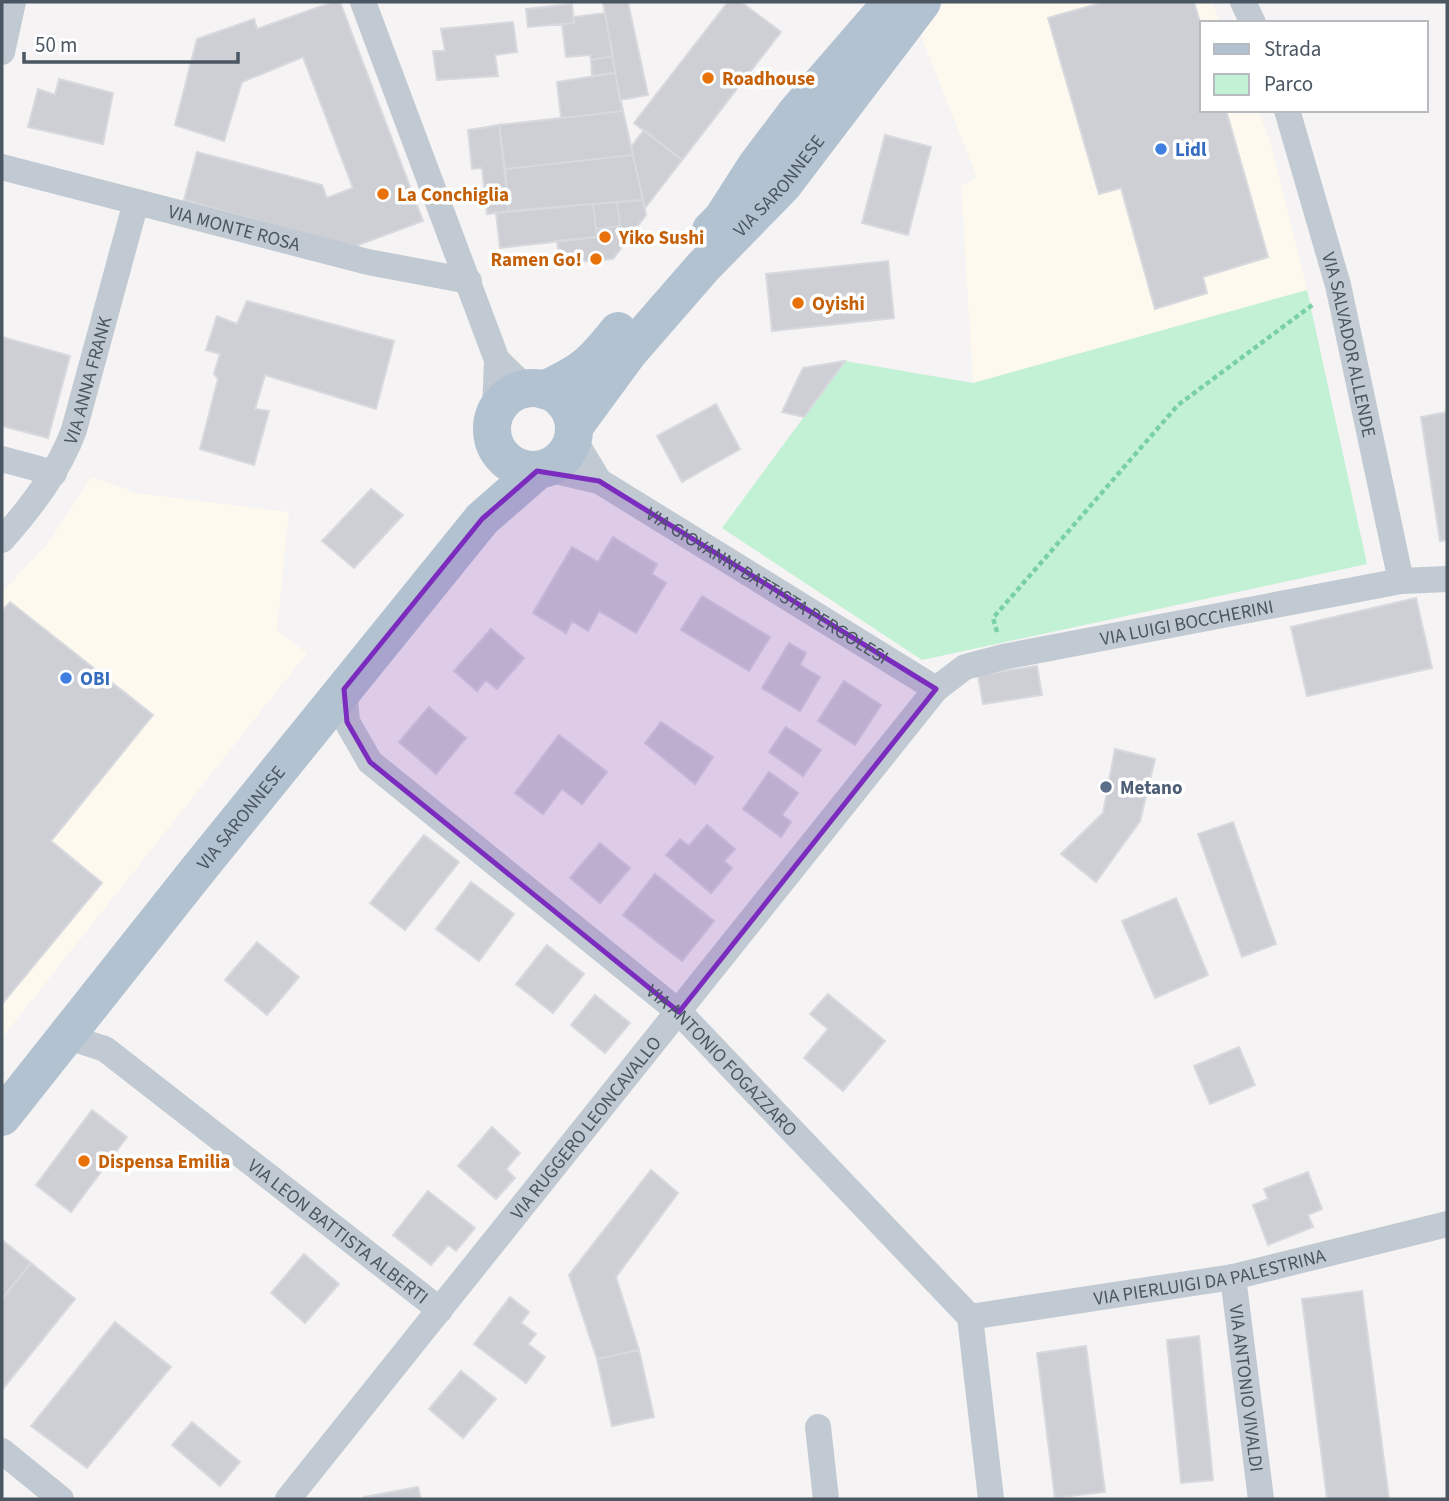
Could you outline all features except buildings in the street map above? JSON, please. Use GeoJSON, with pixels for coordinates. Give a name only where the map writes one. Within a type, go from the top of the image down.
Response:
{"type":"FeatureCollection","features":[{"type":"Feature","properties":{"kind":"main road","name":"VIA SARONNESE"},"geometry":{"type":"LineString","coordinates":[[482,519],[500,455],[492,434],[495,412],[510,395],[576,374],[593,362],[689,251],[722,219],[756,166],[796,113],[892,2]]}},
{"type":"Feature","properties":{"kind":"main road","name":"VIA SARONNESE"},"geometry":{"type":"LineString","coordinates":[[2,1117],[482,519],[542,470],[562,458],[574,432],[646,333],[703,267],[783,185],[922,2]]}},
{"type":"Feature","properties":{"kind":"main road"},"geometry":{"type":"LineString","coordinates":[[535,389],[556,395],[565,403],[572,414],[574,432]]}},
{"type":"Feature","properties":{"kind":"main road"},"geometry":{"type":"LineString","coordinates":[[500,455],[520,469],[542,470]]}},
{"type":"Feature","properties":{"kind":"street"},"geometry":{"type":"LineString","coordinates":[[2,52],[13,2]]}},
{"type":"Feature","properties":{"kind":"street"},"geometry":{"type":"LineString","coordinates":[[363,2],[497,360],[495,412]]}},
{"type":"Feature","properties":{"kind":"street"},"geometry":{"type":"LineString","coordinates":[[1243,2],[1252,21]]}},
{"type":"Feature","properties":{"kind":"street","name":"VIA SALVADOR ALLENDE"},"geometry":{"type":"LineString","coordinates":[[1288,112],[1338,285],[1401,581]]}},
{"type":"Feature","properties":{"kind":"street","name":"VIA MONTE ROSA"},"geometry":{"type":"LineString","coordinates":[[2,167],[368,262],[469,281]]}},
{"type":"Feature","properties":{"kind":"street","name":"VIA ANNA FRANK"},"geometry":{"type":"LineString","coordinates":[[2,540],[54,473],[66,453],[136,202]]}},
{"type":"Feature","properties":{"kind":"street"},"geometry":{"type":"LineString","coordinates":[[497,360],[535,389]]}},
{"type":"Feature","properties":{"kind":"street","name":"VIA GIOVANNI BATTISTA PERGOLESI"},"geometry":{"type":"LineString","coordinates":[[574,432],[599,481]]}},
{"type":"Feature","properties":{"kind":"street"},"geometry":{"type":"LineString","coordinates":[[2,459],[54,473]]}},
{"type":"Feature","properties":{"kind":"street","name":"VIA GIOVANNI BATTISTA PERGOLESI"},"geometry":{"type":"LineString","coordinates":[[542,470],[599,481],[936,689]]}},
{"type":"Feature","properties":{"kind":"street","name":"VIA LUIGI BOCCHERINI"},"geometry":{"type":"LineString","coordinates":[[936,689],[965,667],[1003,657],[1401,581],[1447,579]]}},
{"type":"Feature","properties":{"kind":"street","name":"VIA ANTONIO FOGAZZARO"},"geometry":{"type":"LineString","coordinates":[[344,689],[347,722],[370,762],[678,1012],[970,1317]]}},
{"type":"Feature","properties":{"kind":"street","name":"VIA RUGGERO LEONCAVALLO"},"geometry":{"type":"LineString","coordinates":[[288,1499],[936,689]]}},
{"type":"Feature","properties":{"kind":"street","name":"VIA LEON BATTISTA ALBERTI"},"geometry":{"type":"LineString","coordinates":[[65,1036],[105,1048],[440,1310]]}},
{"type":"Feature","properties":{"kind":"street","name":"VIA PIERLUIGI DA PALESTRINA"},"geometry":{"type":"LineString","coordinates":[[970,1317],[1233,1278],[1447,1224]]}},
{"type":"Feature","properties":{"kind":"street","name":"VIA ANTONIO VIVALDI"},"geometry":{"type":"LineString","coordinates":[[1233,1278],[1261,1499]]}},
{"type":"Feature","properties":{"kind":"street"},"geometry":{"type":"LineString","coordinates":[[970,1317],[991,1499]]}},
{"type":"Feature","properties":{"kind":"street"},"geometry":{"type":"LineString","coordinates":[[818,1427],[826,1499]]}},
{"type":"Feature","properties":{"kind":"street"},"geometry":{"type":"LineString","coordinates":[[2,1451],[61,1499]]}},
{"type":"Feature","properties":{"kind":"path"},"geometry":{"type":"LineString","coordinates":[[1003,657],[993,618],[1178,405],[1338,285]]}},
{"type":"Feature","properties":{"kind":"highlighted area"},"geometry":{"type":"Polygon","coordinates":[[[537,471],[599,481],[936,689],[679,1012],[370,762],[347,722],[344,689],[482,519],[537,471]]]}},
{"type":"Feature","properties":{"kind":"shaded area"},"geometry":{"type":"Polygon","coordinates":[[[945,2],[1212,2],[1219,21],[1200,21],[1200,112],[1259,112],[1271,144],[1307,290],[973,383],[961,186],[977,178],[920,33],[945,2]]]}},
{"type":"Feature","properties":{"kind":"shaded area"},"geometry":{"type":"Polygon","coordinates":[[[92,477],[137,493],[289,512],[277,631],[307,653],[2,1038],[2,592],[49,542],[92,477]]]}},
{"type":"Feature","properties":{"kind":"green space"},"geometry":{"type":"Polygon","coordinates":[[[1307,290],[1367,564],[922,660],[722,528],[845,361],[973,383],[1307,290]]]}},
{"type":"Feature","properties":{"kind":"place","name":"Roadhouse"},"geometry":{"type":"Point","coordinates":[708,78]}},
{"type":"Feature","properties":{"kind":"place","name":"Lidl"},"geometry":{"type":"Point","coordinates":[1161,149]}},
{"type":"Feature","properties":{"kind":"place","name":"La Conchiglia"},"geometry":{"type":"Point","coordinates":[383,194]}},
{"type":"Feature","properties":{"kind":"place","name":"Yiko Sushi"},"geometry":{"type":"Point","coordinates":[605,237]}},
{"type":"Feature","properties":{"kind":"place","name":"Ramen Go!"},"geometry":{"type":"Point","coordinates":[596,259]}},
{"type":"Feature","properties":{"kind":"place","name":"Oyishi"},"geometry":{"type":"Point","coordinates":[798,303]}},
{"type":"Feature","properties":{"kind":"place","name":"OBI"},"geometry":{"type":"Point","coordinates":[66,678]}},
{"type":"Feature","properties":{"kind":"place","name":"Metano"},"geometry":{"type":"Point","coordinates":[1106,787]}},
{"type":"Feature","properties":{"kind":"place","name":"Dispensa Emilia"},"geometry":{"type":"Point","coordinates":[84,1161]}}]}
